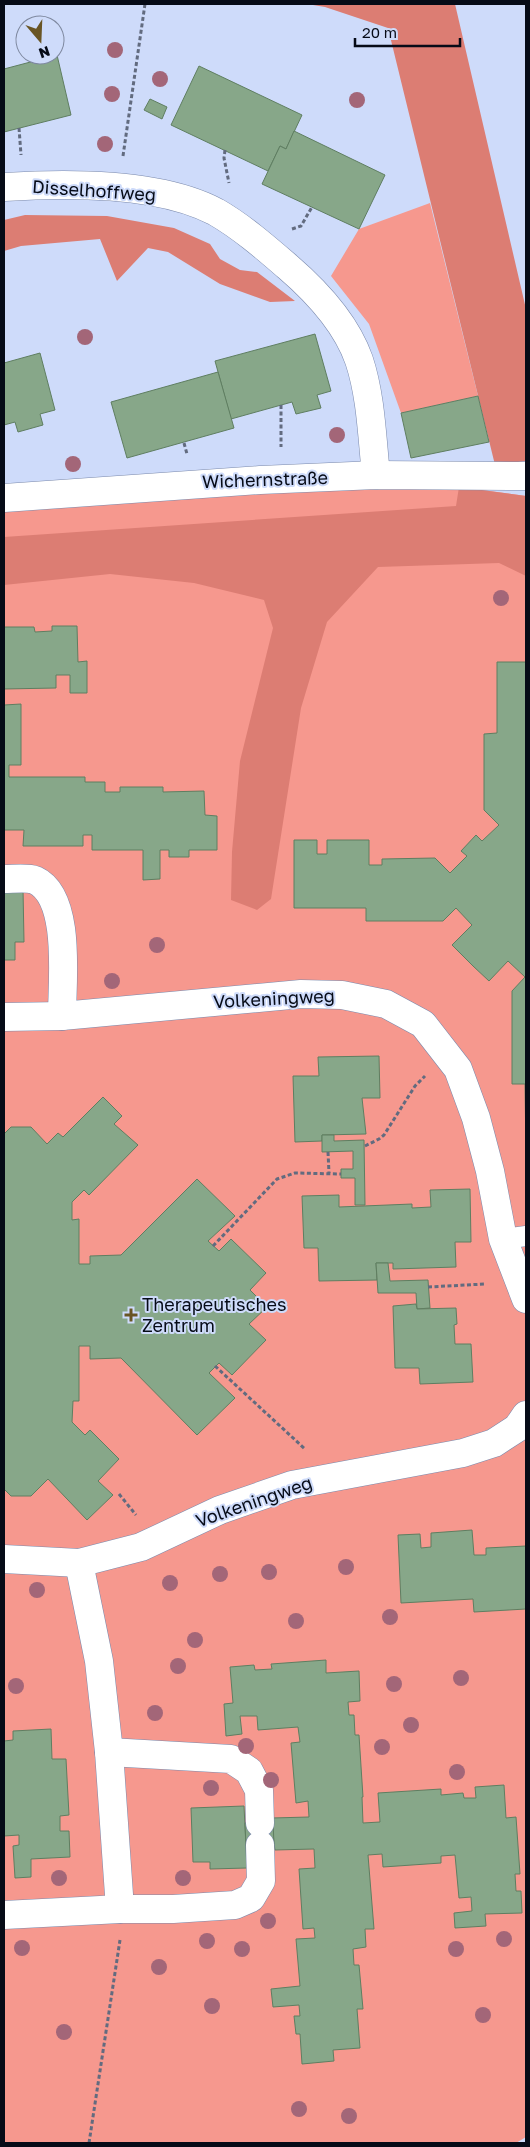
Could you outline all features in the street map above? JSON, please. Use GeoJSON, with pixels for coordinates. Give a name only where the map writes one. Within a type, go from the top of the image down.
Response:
{"type":"FeatureCollection","features":[{"type":"Feature","properties":{"kind":"street","name":"Disselhoffweg"},"geometry":{"type":"LineString","coordinates":[[4,187],[78,186],[151,192],[189,201],[216,213],[255,239],[307,284],[329,309],[347,334],[358,358],[365,381],[376,475]]}},
{"type":"Feature","properties":{"kind":"street","name":"Wichernstraße"},"geometry":{"type":"LineString","coordinates":[[4,498],[195,483],[281,479],[376,475],[526,476]]}},
{"type":"Feature","properties":{"kind":"street"},"geometry":{"type":"LineString","coordinates":[[4,879],[34,879],[46,887],[53,902],[61,922],[62,1016]]}},
{"type":"Feature","properties":{"kind":"street","name":"Volkeningweg"},"geometry":{"type":"LineString","coordinates":[[4,1016],[62,1016],[301,994],[342,995],[386,1004],[423,1024],[458,1070],[476,1118],[490,1171],[514,1237],[523,1291]]}},
{"type":"Feature","properties":{"kind":"street","name":"Volkeningweg"},"geometry":{"type":"LineString","coordinates":[[4,1559],[79,1563],[140,1547],[220,1510],[292,1485],[463,1453],[494,1443],[517,1428],[526,1415]]}},
{"type":"Feature","properties":{"kind":"street"},"geometry":{"type":"LineString","coordinates":[[79,1563],[99,1661],[109,1752],[120,1909]]}},
{"type":"Feature","properties":{"kind":"street"},"geometry":{"type":"LineString","coordinates":[[4,1915],[236,1905],[250,1898],[262,1881],[259,1790],[249,1771],[231,1760],[109,1752]]}},
{"type":"Feature","properties":{"kind":"path"},"geometry":{"type":"LineString","coordinates":[[125,189],[123,150],[145,4]]}},
{"type":"Feature","properties":{"kind":"path"},"geometry":{"type":"LineString","coordinates":[[281,405],[281,479]]}},
{"type":"Feature","properties":{"kind":"path"},"geometry":{"type":"LineString","coordinates":[[365,1146],[380,1139],[414,1086],[447,1055]]}},
{"type":"Feature","properties":{"kind":"path"},"geometry":{"type":"LineString","coordinates":[[328,1152],[329,1173]]}},
{"type":"Feature","properties":{"kind":"path"},"geometry":{"type":"LineString","coordinates":[[213,1246],[277,1180],[295,1173],[341,1174]]}},
{"type":"Feature","properties":{"kind":"path"},"geometry":{"type":"LineString","coordinates":[[428,1287],[523,1291]]}},
{"type":"Feature","properties":{"kind":"path"},"geometry":{"type":"LineString","coordinates":[[215,1366],[319,1462],[322,1480]]}},
{"type":"Feature","properties":{"kind":"path"},"geometry":{"type":"LineString","coordinates":[[89,2143],[120,1944],[120,1909]]}},
{"type":"Feature","properties":{"kind":"shaded area"},"geometry":{"type":"Polygon","coordinates":[[[307,4],[455,4],[526,309],[526,461],[495,465],[388,28],[325,7],[307,4]]]}},
{"type":"Feature","properties":{"kind":"shaded area"},"geometry":{"type":"Polygon","coordinates":[[[430,203],[478,396],[401,413],[369,324],[331,276],[359,229],[430,203]]]}},
{"type":"Feature","properties":{"kind":"shaded area"},"geometry":{"type":"Polygon","coordinates":[[[25,215],[107,216],[174,228],[210,244],[220,259],[240,270],[257,272],[295,301],[270,302],[220,284],[168,252],[148,248],[117,281],[100,239],[21,246],[4,251],[4,220],[25,215]]]}},
{"type":"Feature","properties":{"kind":"shaded area"},"geometry":{"type":"Polygon","coordinates":[[[460,478],[459,487],[526,496],[526,2137],[516,2143],[4,2143],[4,509],[460,478]]]}},
{"type":"Feature","properties":{"kind":"shaded area"},"geometry":{"type":"Polygon","coordinates":[[[459,487],[526,496],[526,576],[499,563],[378,567],[327,622],[301,708],[271,899],[257,910],[231,900],[232,852],[240,761],[273,628],[264,600],[194,583],[110,574],[4,585],[4,537],[456,506],[459,487]]]}},
{"type":"Feature","properties":{"kind":"building"},"geometry":{"type":"Polygon","coordinates":[[[19,65],[59,65],[71,115],[4,132],[4,69],[19,65]]]}},
{"type":"Feature","properties":{"kind":"building"},"geometry":{"type":"Polygon","coordinates":[[[199,66],[302,115],[286,149],[280,146],[268,171],[171,125],[199,66]]]}},
{"type":"Feature","properties":{"kind":"building"},"geometry":{"type":"Polygon","coordinates":[[[150,99],[167,107],[162,119],[144,110],[150,99]]]}},
{"type":"Feature","properties":{"kind":"building"},"geometry":{"type":"Polygon","coordinates":[[[294,131],[385,175],[359,229],[262,184],[280,146],[286,149],[294,131]]]}},
{"type":"Feature","properties":{"kind":"building"},"geometry":{"type":"Polygon","coordinates":[[[315,334],[331,391],[317,395],[321,408],[296,414],[292,402],[231,419],[215,361],[315,334]]]}},
{"type":"Feature","properties":{"kind":"building"},"geometry":{"type":"Polygon","coordinates":[[[40,353],[55,410],[40,414],[43,425],[18,432],[15,422],[4,425],[4,363],[40,353]]]}},
{"type":"Feature","properties":{"kind":"building"},"geometry":{"type":"Polygon","coordinates":[[[218,372],[234,428],[127,458],[111,402],[218,372]]]}},
{"type":"Feature","properties":{"kind":"building"},"geometry":{"type":"Polygon","coordinates":[[[478,396],[489,442],[411,458],[401,413],[478,396]]]}},
{"type":"Feature","properties":{"kind":"building"},"geometry":{"type":"Polygon","coordinates":[[[52,626],[77,626],[78,662],[87,661],[87,693],[70,693],[70,675],[56,675],[56,688],[4,689],[4,627],[34,627],[35,632],[52,631],[52,626]]]}},
{"type":"Feature","properties":{"kind":"building"},"geometry":{"type":"Polygon","coordinates":[[[497,662],[526,662],[526,1156],[525,1084],[512,1084],[512,991],[525,977],[508,961],[489,981],[452,945],[472,925],[456,908],[443,921],[366,921],[366,908],[294,908],[294,840],[317,840],[317,854],[327,854],[327,840],[369,840],[369,865],[382,865],[382,859],[435,858],[450,873],[467,856],[461,851],[476,835],[482,841],[499,825],[484,810],[484,734],[497,733],[497,662]]]}},
{"type":"Feature","properties":{"kind":"building"},"geometry":{"type":"Polygon","coordinates":[[[21,704],[21,765],[9,765],[9,777],[85,777],[85,782],[105,782],[105,792],[120,792],[120,787],[163,787],[163,792],[204,791],[205,815],[217,816],[217,850],[189,850],[189,857],[169,857],[169,850],[160,850],[160,879],[143,880],[143,850],[92,850],[92,835],[83,835],[83,846],[23,846],[24,830],[4,830],[4,705],[21,704]]]}},
{"type":"Feature","properties":{"kind":"building"},"geometry":{"type":"Polygon","coordinates":[[[4,889],[23,889],[24,942],[15,942],[15,960],[4,960],[4,889]]]}},
{"type":"Feature","properties":{"kind":"building"},"geometry":{"type":"Polygon","coordinates":[[[379,1056],[380,1098],[362,1098],[366,1134],[322,1135],[322,1141],[295,1142],[293,1076],[319,1076],[318,1057],[379,1056]]]}},
{"type":"Feature","properties":{"kind":"building","name":"Therapeutisches Zentrum"},"geometry":{"type":"Polygon","coordinates":[[[103,1097],[122,1116],[114,1124],[138,1145],[89,1195],[84,1190],[72,1202],[72,1220],[79,1219],[79,1264],[90,1264],[90,1256],[121,1255],[197,1179],[235,1216],[208,1241],[219,1251],[231,1239],[266,1273],[250,1290],[267,1307],[249,1324],[266,1340],[232,1375],[219,1363],[209,1373],[235,1398],[197,1435],[121,1358],[90,1359],[90,1346],[79,1346],[79,1401],[73,1401],[72,1422],[85,1435],[90,1430],[119,1459],[98,1481],[113,1495],[87,1520],[48,1479],[31,1496],[11,1496],[4,1489],[4,1134],[11,1127],[31,1127],[47,1144],[58,1133],[63,1137],[103,1097]]]}},
{"type":"Feature","properties":{"kind":"building"},"geometry":{"type":"Polygon","coordinates":[[[322,1135],[334,1135],[334,1141],[364,1140],[365,1205],[355,1205],[355,1178],[341,1178],[341,1169],[353,1169],[353,1151],[322,1152],[322,1135]]]}},
{"type":"Feature","properties":{"kind":"building"},"geometry":{"type":"Polygon","coordinates":[[[470,1189],[471,1242],[455,1242],[456,1267],[393,1269],[393,1263],[376,1263],[377,1280],[319,1281],[318,1248],[304,1248],[302,1196],[339,1195],[339,1207],[412,1204],[412,1208],[431,1207],[430,1190],[470,1189]]]}},
{"type":"Feature","properties":{"kind":"building"},"geometry":{"type":"Polygon","coordinates":[[[376,1263],[388,1263],[390,1281],[428,1280],[430,1308],[417,1309],[416,1293],[378,1293],[376,1263]]]}},
{"type":"Feature","properties":{"kind":"building"},"geometry":{"type":"Polygon","coordinates":[[[416,1304],[417,1309],[456,1308],[457,1324],[454,1325],[455,1344],[471,1344],[473,1382],[420,1384],[419,1368],[395,1368],[393,1306],[416,1304]]]}},
{"type":"Feature","properties":{"kind":"building"},"geometry":{"type":"Polygon","coordinates":[[[472,1530],[474,1555],[486,1555],[486,1548],[526,1546],[526,1609],[474,1612],[473,1599],[401,1603],[398,1535],[420,1534],[421,1548],[431,1547],[431,1533],[472,1530]]]}},
{"type":"Feature","properties":{"kind":"building"},"geometry":{"type":"Polygon","coordinates":[[[326,1660],[326,1673],[359,1671],[360,1701],[348,1702],[349,1715],[354,1715],[355,1735],[359,1735],[363,1823],[380,1822],[378,1793],[441,1789],[441,1795],[463,1793],[464,1798],[476,1798],[475,1787],[504,1785],[506,1818],[516,1817],[520,1874],[515,1874],[516,1891],[521,1891],[522,1913],[485,1914],[486,1926],[455,1928],[454,1913],[472,1911],[471,1897],[459,1898],[455,1855],[441,1856],[441,1863],[383,1867],[382,1854],[368,1855],[374,1929],[365,1929],[366,1947],[353,1949],[354,1965],[359,1965],[363,2009],[357,2009],[360,2048],[333,2050],[334,2061],[302,2064],[300,2034],[296,2034],[294,2016],[300,2016],[299,2005],[273,2007],[271,1989],[300,1986],[296,1939],[315,1938],[314,1928],[303,1929],[299,1869],[315,1868],[314,1849],[275,1850],[274,1844],[272,1818],[309,1817],[308,1801],[296,1803],[291,1743],[300,1742],[298,1727],[258,1730],[257,1716],[240,1716],[242,1734],[226,1736],[224,1704],[233,1703],[230,1667],[254,1665],[255,1670],[272,1669],[271,1664],[326,1660]]]}},
{"type":"Feature","properties":{"kind":"building"},"geometry":{"type":"Polygon","coordinates":[[[51,1729],[52,1759],[66,1759],[69,1815],[60,1816],[60,1831],[69,1831],[70,1857],[31,1859],[31,1877],[15,1878],[13,1846],[19,1845],[19,1835],[4,1836],[4,1741],[13,1740],[13,1731],[51,1729]]]}},
{"type":"Feature","properties":{"kind":"building"},"geometry":{"type":"Polygon","coordinates":[[[244,1806],[247,1868],[210,1869],[210,1862],[193,1862],[191,1808],[244,1806]]]}},
{"type":"Feature","properties":{"kind":"building"},"geometry":{"type":"Polygon","coordinates":[[[273,1822],[274,1844],[246,1846],[245,1823],[273,1822]]]}},
{"type":"Feature","properties":{"kind":"place","name":"Therapeutisches Zentrum"},"geometry":{"type":"Point","coordinates":[131,1315]}}]}
